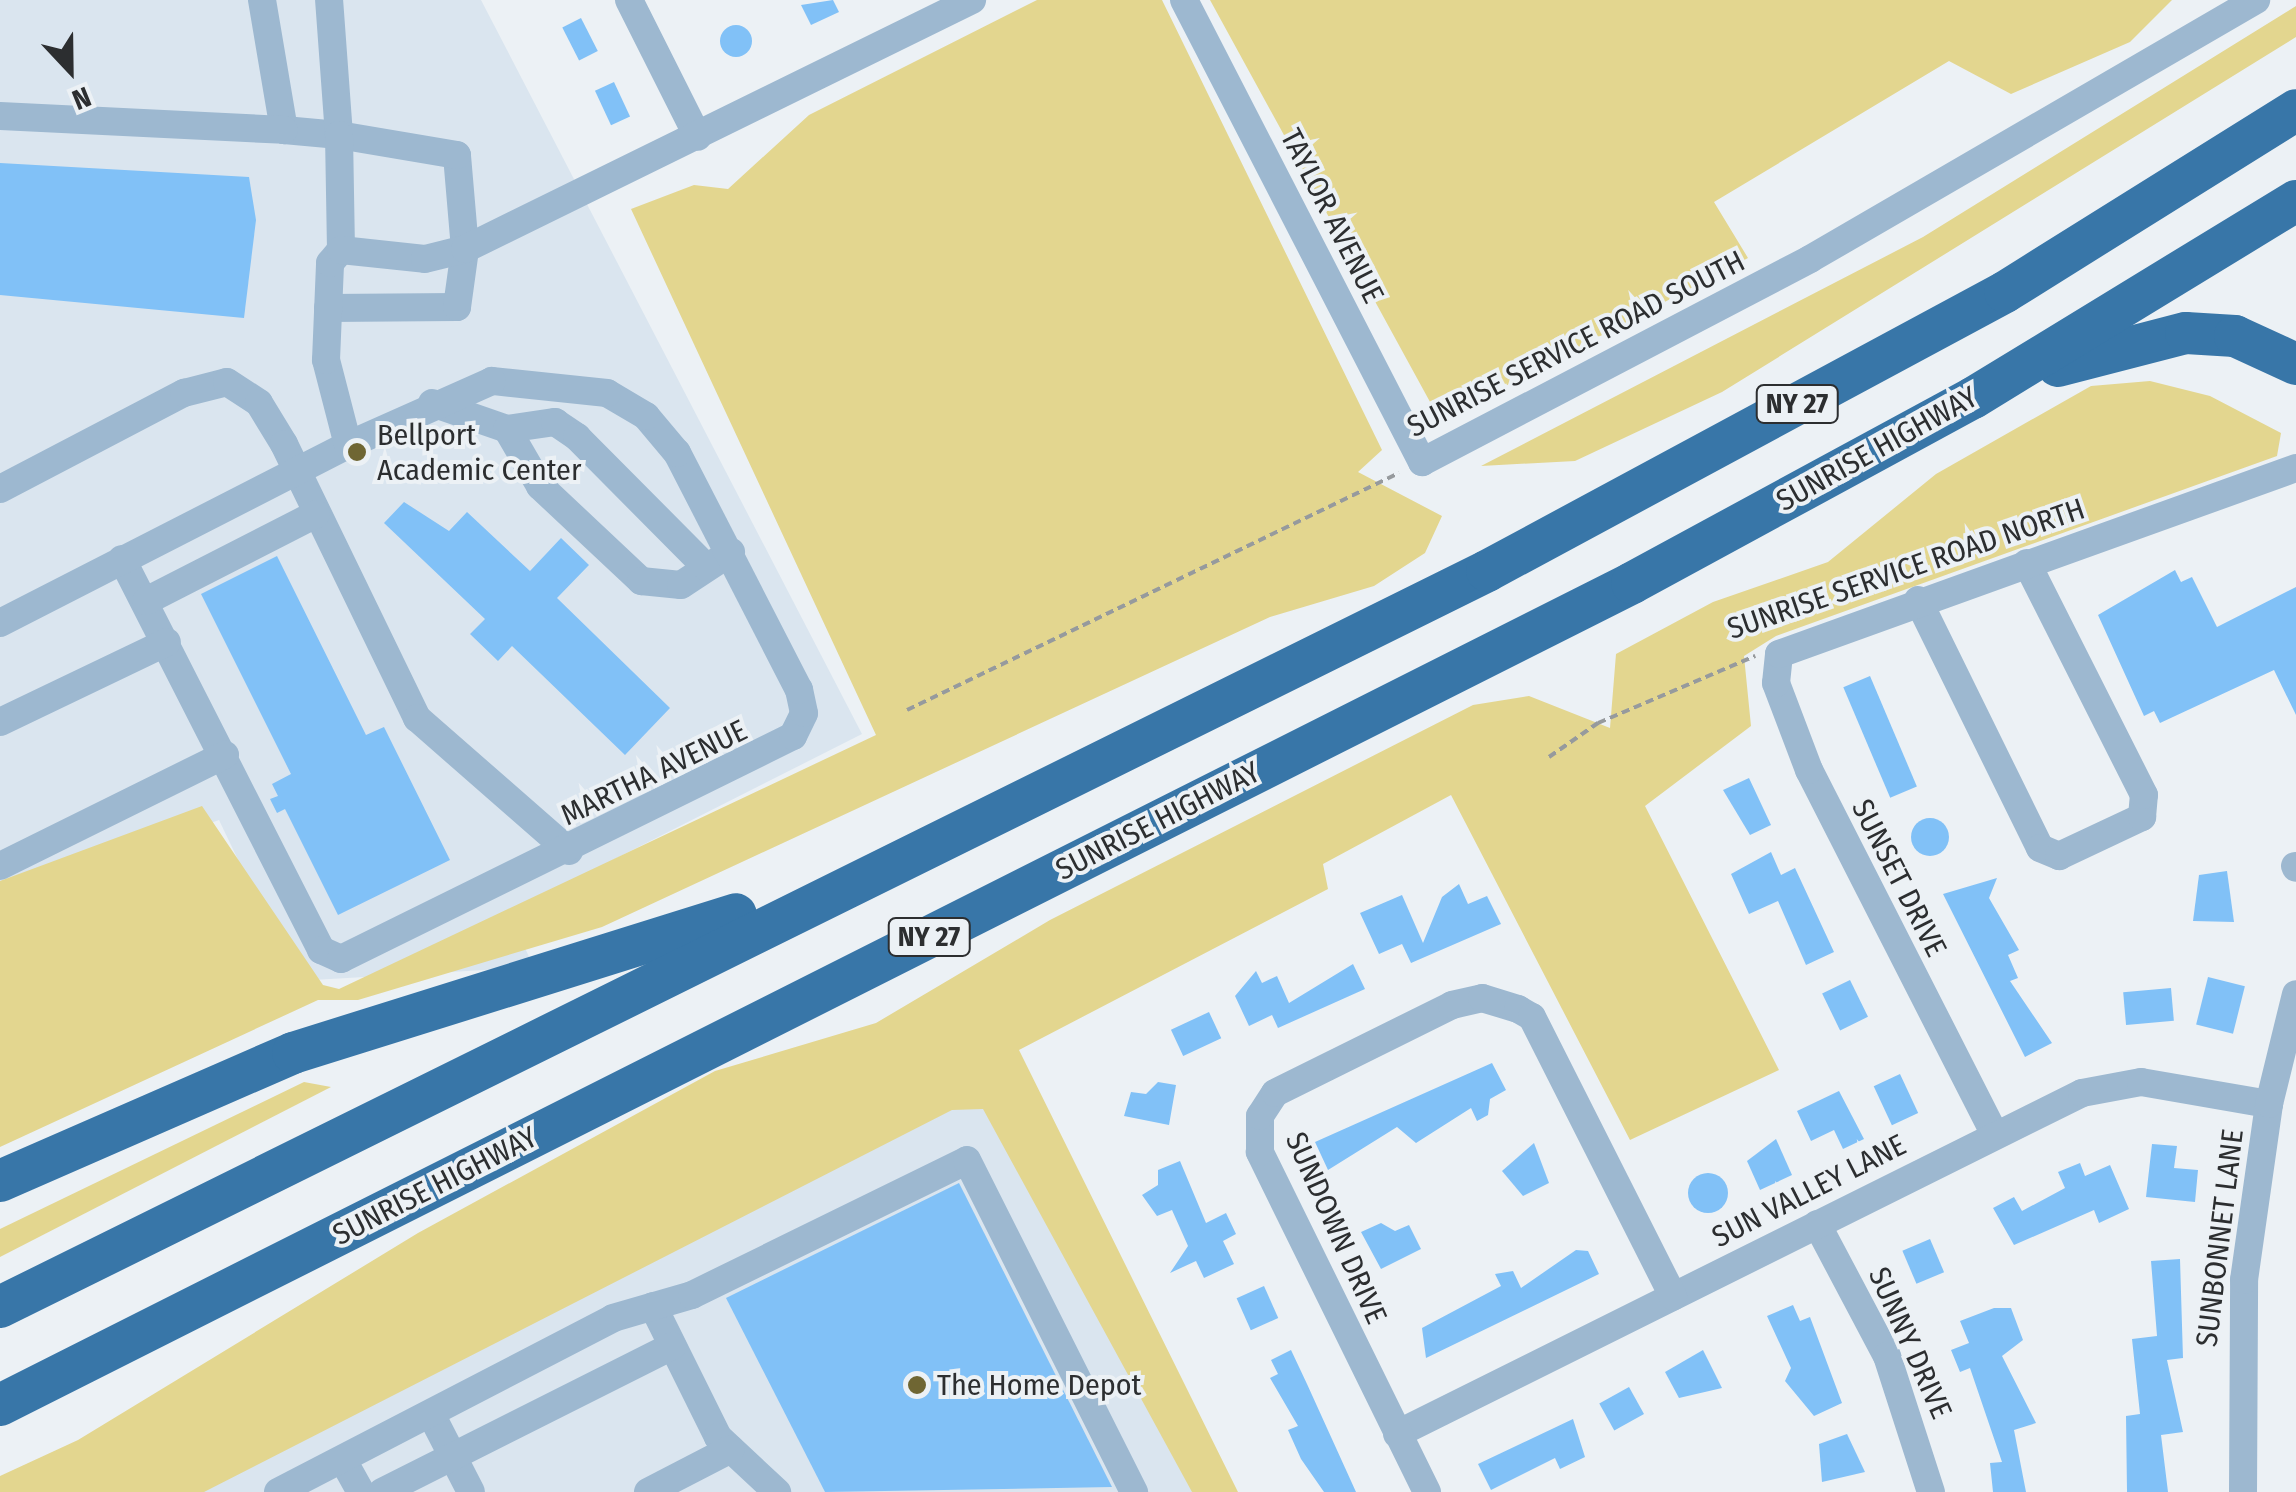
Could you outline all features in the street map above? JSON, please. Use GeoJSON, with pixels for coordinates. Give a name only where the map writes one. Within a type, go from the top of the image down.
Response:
{"type":"FeatureCollection","features":[{"type":"Feature","properties":{"kind":"highway","name":"NY 27"},"geometry":{"type":"LineString","coordinates":[[0,1308],[1070,774],[1487,571],[2006,292],[2296,110]]}},
{"type":"Feature","properties":{"kind":"highway","name":"SUNRISE HIGHWAY"},"geometry":{"type":"LineString","coordinates":[[0,1404],[1632,582],[1973,398],[2296,200]]}},
{"type":"Feature","properties":{"kind":"highway"},"geometry":{"type":"LineString","coordinates":[[1973,398],[2102,350],[2186,333],[2245,339],[2296,364]]}},
{"type":"Feature","properties":{"kind":"highway"},"geometry":{"type":"LineString","coordinates":[[0,1181],[246,1071],[724,919],[1070,774]]}},
{"type":"Feature","properties":{"kind":"street"},"geometry":{"type":"LineString","coordinates":[[262,0],[284,130]]}},
{"type":"Feature","properties":{"kind":"street"},"geometry":{"type":"LineString","coordinates":[[329,0],[342,250],[330,263],[326,360],[348,444]]}},
{"type":"Feature","properties":{"kind":"street"},"geometry":{"type":"LineString","coordinates":[[630,0],[698,138]]}},
{"type":"Feature","properties":{"kind":"street"},"geometry":{"type":"LineString","coordinates":[[342,250],[425,260],[465,249],[698,138],[972,0]]}},
{"type":"Feature","properties":{"kind":"street","name":"TAYLOR AVENUE"},"geometry":{"type":"LineString","coordinates":[[1184,0],[1422,462]]}},
{"type":"Feature","properties":{"kind":"street","name":"SUNRISE SERVICE ROAD SOUTH"},"geometry":{"type":"LineString","coordinates":[[1422,462],[1810,259],[2256,0]]}},
{"type":"Feature","properties":{"kind":"street"},"geometry":{"type":"LineString","coordinates":[[0,116],[284,130],[457,155],[465,249],[462,296],[445,313],[328,308]]}},
{"type":"Feature","properties":{"kind":"street","name":"MARTHA AVENUE"},"geometry":{"type":"LineString","coordinates":[[0,623],[122,559],[432,403],[492,381],[607,393],[646,416],[677,453],[799,690],[804,713],[793,736],[569,851],[341,959],[321,950],[122,559]]}},
{"type":"Feature","properties":{"kind":"street"},"geometry":{"type":"LineString","coordinates":[[0,489],[184,393],[227,382],[259,403],[418,718],[569,851]]}},
{"type":"Feature","properties":{"kind":"street"},"geometry":{"type":"LineString","coordinates":[[432,403],[507,428],[555,422],[578,437],[706,566]]}},
{"type":"Feature","properties":{"kind":"street"},"geometry":{"type":"LineString","coordinates":[[507,428],[540,486],[641,580],[681,585],[731,552]]}},
{"type":"Feature","properties":{"kind":"street","name":"SUNRISE SERVICE ROAD NORTH"},"geometry":{"type":"LineString","coordinates":[[1786,646],[2296,468]]}},
{"type":"Feature","properties":{"kind":"street"},"geometry":{"type":"LineString","coordinates":[[146,601],[316,514]]}},
{"type":"Feature","properties":{"kind":"street"},"geometry":{"type":"LineString","coordinates":[[1918,600],[2040,848],[2059,856],[2142,817],[2144,796],[2027,563]]}},
{"type":"Feature","properties":{"kind":"street"},"geometry":{"type":"LineString","coordinates":[[0,722],[166,642]]}},
{"type":"Feature","properties":{"kind":"street","name":"SUNSET DRIVE"},"geometry":{"type":"LineString","coordinates":[[1786,646],[1776,683],[1792,730],[1994,1132]]}},
{"type":"Feature","properties":{"kind":"street"},"geometry":{"type":"LineString","coordinates":[[0,866],[225,755]]}},
{"type":"Feature","properties":{"kind":"street","name":"SUNBONNET LANE"},"geometry":{"type":"LineString","coordinates":[[2243,1492],[2237,1369],[2269,1104],[2296,994]]}},
{"type":"Feature","properties":{"kind":"street","name":"SUNDOWN DRIVE"},"geometry":{"type":"LineString","coordinates":[[1427,1492],[1257,1140],[1276,1093],[1429,1015],[1482,998],[1532,1017],[1673,1296]]}},
{"type":"Feature","properties":{"kind":"street","name":"SUN VALLEY LANE"},"geometry":{"type":"LineString","coordinates":[[1397,1434],[1994,1132],[2082,1093],[2142,1082],[2269,1104]]}},
{"type":"Feature","properties":{"kind":"street"},"geometry":{"type":"LineString","coordinates":[[278,1492],[432,1416],[613,1318],[653,1306],[966,1160],[1134,1492]]}},
{"type":"Feature","properties":{"kind":"street","name":"SUNNY DRIVE"},"geometry":{"type":"LineString","coordinates":[[1817,1224],[1887,1356],[1931,1492]]}},
{"type":"Feature","properties":{"kind":"street"},"geometry":{"type":"LineString","coordinates":[[653,1306],[731,1450],[775,1492]]}},
{"type":"Feature","properties":{"kind":"street"},"geometry":{"type":"LineString","coordinates":[[382,1492],[672,1346]]}},
{"type":"Feature","properties":{"kind":"street"},"geometry":{"type":"LineString","coordinates":[[432,1416],[471,1492]]}},
{"type":"Feature","properties":{"kind":"street"},"geometry":{"type":"LineString","coordinates":[[648,1492],[731,1450]]}},
{"type":"Feature","properties":{"kind":"street"},"geometry":{"type":"LineString","coordinates":[[343,1460],[361,1492]]}},
{"type":"Feature","properties":{"kind":"path","name":"SUNRISE SERVICE ROAD SOUTH"},"geometry":{"type":"LineString","coordinates":[[908,710],[1422,462]]}},
{"type":"Feature","properties":{"kind":"path","name":"SUNRISE SERVICE ROAD NORTH"},"geometry":{"type":"LineString","coordinates":[[1549,757],[1668,690],[1786,646]]}},
{"type":"Feature","properties":{"kind":"shaded area","name":"Bellport Academic Center"},"geometry":{"type":"Polygon","coordinates":[[[0,0],[481,0],[862,734],[508,913],[534,967],[296,981],[219,820],[0,898],[0,0]]]}},
{"type":"Feature","properties":{"kind":"shaded area"},"geometry":{"type":"Polygon","coordinates":[[[1037,0],[1162,0],[1382,450],[1358,472],[1442,516],[1425,553],[1374,586],[1270,617],[602,927],[358,1000],[318,1000],[0,1147],[0,881],[202,806],[323,985],[339,989],[876,735],[631,209],[694,185],[728,189],[809,115],[1037,0]]]}},
{"type":"Feature","properties":{"kind":"shaded area"},"geometry":{"type":"Polygon","coordinates":[[[1210,0],[2172,0],[2130,42],[2011,94],[1949,61],[1714,202],[1748,258],[1460,410],[1435,411],[1210,0]]]}},
{"type":"Feature","properties":{"kind":"shaded area"},"geometry":{"type":"Polygon","coordinates":[[[2296,6],[2296,37],[1722,392],[1575,461],[1481,466],[1923,237],[2296,6]]]}},
{"type":"Feature","properties":{"kind":"shaded area"},"geometry":{"type":"Polygon","coordinates":[[[2150,381],[2210,396],[2281,433],[2277,456],[1776,636],[1744,656],[1751,726],[1645,806],[1779,1070],[1630,1140],[1451,795],[1323,864],[1328,889],[1019,1050],[1238,1492],[1192,1492],[983,1109],[952,1110],[204,1492],[0,1492],[0,1476],[78,1440],[418,1233],[715,1071],[876,1023],[1050,920],[1473,705],[1529,696],[1610,728],[1616,654],[1713,602],[1828,562],[1936,474],[2091,386],[2150,381]]]}},
{"type":"Feature","properties":{"kind":"shaded area"},"geometry":{"type":"Polygon","coordinates":[[[983,1079],[1205,1492],[141,1492],[983,1079]]]}},
{"type":"Feature","properties":{"kind":"shaded area"},"geometry":{"type":"Polygon","coordinates":[[[304,1082],[331,1087],[0,1257],[0,1229],[304,1082]]]}},
{"type":"Feature","properties":{"kind":"building"},"geometry":{"type":"Polygon","coordinates":[[[833,0],[839,12],[811,25],[801,5],[833,0]]]}},
{"type":"Feature","properties":{"kind":"building"},"geometry":{"type":"Polygon","coordinates":[[[581,18],[598,51],[579,61],[562,28],[581,18]]]}},
{"type":"Feature","properties":{"kind":"building"},"geometry":{"type":"Polygon","coordinates":[[[736,25],[747,30],[752,41],[747,52],[736,57],[725,52],[720,41],[725,30],[736,25]]]}},
{"type":"Feature","properties":{"kind":"building"},"geometry":{"type":"Polygon","coordinates":[[[614,82],[630,116],[611,125],[595,91],[614,82]]]}},
{"type":"Feature","properties":{"kind":"building"},"geometry":{"type":"Polygon","coordinates":[[[0,163],[249,177],[256,220],[244,318],[0,295],[0,163]]]}},
{"type":"Feature","properties":{"kind":"building"},"geometry":{"type":"Polygon","coordinates":[[[404,502],[449,531],[467,512],[530,571],[561,538],[589,565],[557,598],[670,708],[625,755],[512,646],[498,661],[470,634],[485,619],[384,523],[404,502]]]}},
{"type":"Feature","properties":{"kind":"building"},"geometry":{"type":"Polygon","coordinates":[[[277,556],[366,735],[384,727],[450,860],[338,915],[285,809],[277,813],[270,799],[278,796],[272,784],[291,774],[201,594],[277,556]]]}},
{"type":"Feature","properties":{"kind":"building"},"geometry":{"type":"Polygon","coordinates":[[[2175,570],[2181,582],[2192,577],[2217,627],[2296,587],[2296,715],[2274,670],[2160,723],[2154,711],[2144,716],[2098,615],[2175,570]]]}},
{"type":"Feature","properties":{"kind":"building"},"geometry":{"type":"Polygon","coordinates":[[[1870,676],[1917,786],[1890,798],[1843,687],[1870,676]]]}},
{"type":"Feature","properties":{"kind":"building"},"geometry":{"type":"Polygon","coordinates":[[[1749,778],[1771,825],[1750,835],[1723,790],[1749,778]]]}},
{"type":"Feature","properties":{"kind":"building"},"geometry":{"type":"Polygon","coordinates":[[[1930,818],[1943,824],[1949,837],[1943,850],[1930,856],[1917,850],[1911,837],[1917,824],[1930,818]]]}},
{"type":"Feature","properties":{"kind":"building"},"geometry":{"type":"Polygon","coordinates":[[[1771,852],[1781,875],[1795,868],[1834,952],[1806,965],[1778,901],[1749,914],[1731,874],[1771,852]]]}},
{"type":"Feature","properties":{"kind":"building"},"geometry":{"type":"Polygon","coordinates":[[[2227,871],[2234,922],[2193,921],[2199,875],[2227,871]]]}},
{"type":"Feature","properties":{"kind":"building"},"geometry":{"type":"Polygon","coordinates":[[[1997,878],[1989,898],[2019,950],[2008,955],[2018,978],[2010,981],[2052,1043],[2025,1057],[1943,894],[1997,878]]]}},
{"type":"Feature","properties":{"kind":"building"},"geometry":{"type":"Polygon","coordinates":[[[1459,884],[1468,904],[1487,896],[1501,924],[1411,963],[1402,944],[1379,954],[1360,913],[1402,895],[1423,943],[1442,897],[1459,884]]]}},
{"type":"Feature","properties":{"kind":"building"},"geometry":{"type":"Polygon","coordinates":[[[1353,964],[1365,989],[1278,1028],[1272,1015],[1249,1026],[1235,996],[1256,971],[1262,983],[1277,976],[1289,1003],[1353,964]]]}},
{"type":"Feature","properties":{"kind":"building"},"geometry":{"type":"Polygon","coordinates":[[[2208,977],[2245,986],[2233,1034],[2196,1025],[2208,977]]]}},
{"type":"Feature","properties":{"kind":"building"},"geometry":{"type":"Polygon","coordinates":[[[1850,980],[1868,1017],[1840,1030],[1822,994],[1850,980]]]}},
{"type":"Feature","properties":{"kind":"building"},"geometry":{"type":"Polygon","coordinates":[[[2171,988],[2174,1021],[2126,1025],[2123,992],[2171,988]]]}},
{"type":"Feature","properties":{"kind":"building"},"geometry":{"type":"Polygon","coordinates":[[[1209,1012],[1221,1038],[1183,1056],[1171,1030],[1209,1012]]]}},
{"type":"Feature","properties":{"kind":"building"},"geometry":{"type":"Polygon","coordinates":[[[1492,1063],[1506,1090],[1490,1099],[1488,1115],[1477,1121],[1471,1108],[1416,1143],[1397,1127],[1328,1170],[1315,1142],[1492,1063]]]}},
{"type":"Feature","properties":{"kind":"building"},"geometry":{"type":"Polygon","coordinates":[[[1900,1074],[1918,1113],[1892,1125],[1874,1086],[1900,1074]]]}},
{"type":"Feature","properties":{"kind":"building"},"geometry":{"type":"Polygon","coordinates":[[[1158,1082],[1176,1085],[1169,1125],[1124,1116],[1131,1092],[1146,1094],[1158,1082]]]}},
{"type":"Feature","properties":{"kind":"building"},"geometry":{"type":"Polygon","coordinates":[[[1839,1091],[1864,1139],[1843,1149],[1834,1130],[1811,1141],[1797,1111],[1839,1091]]]}},
{"type":"Feature","properties":{"kind":"building"},"geometry":{"type":"Polygon","coordinates":[[[1776,1139],[1792,1175],[1760,1190],[1747,1161],[1776,1139]]]}},
{"type":"Feature","properties":{"kind":"building"},"geometry":{"type":"Polygon","coordinates":[[[1534,1143],[1549,1183],[1523,1196],[1502,1171],[1534,1143]]]}},
{"type":"Feature","properties":{"kind":"building"},"geometry":{"type":"Polygon","coordinates":[[[2152,1144],[2177,1146],[2174,1168],[2198,1170],[2195,1202],[2146,1197],[2152,1144]]]}},
{"type":"Feature","properties":{"kind":"building"},"geometry":{"type":"Polygon","coordinates":[[[1180,1161],[1206,1223],[1226,1213],[1236,1234],[1223,1241],[1234,1264],[1204,1278],[1196,1261],[1170,1273],[1188,1246],[1172,1210],[1157,1216],[1142,1195],[1158,1185],[1158,1170],[1180,1161]]]}},
{"type":"Feature","properties":{"kind":"building"},"geometry":{"type":"Polygon","coordinates":[[[2080,1163],[2085,1176],[2110,1165],[2129,1209],[2099,1223],[2094,1210],[2014,1245],[1993,1208],[2014,1197],[2022,1211],[2065,1188],[2058,1172],[2080,1163]]]}},
{"type":"Feature","properties":{"kind":"building"},"geometry":{"type":"Polygon","coordinates":[[[1708,1173],[1722,1179],[1728,1193],[1722,1207],[1708,1213],[1694,1207],[1688,1193],[1694,1179],[1708,1173]]]}},
{"type":"Feature","properties":{"kind":"building","name":"The Home Depot"},"geometry":{"type":"Polygon","coordinates":[[[959,1183],[1112,1487],[825,1492],[726,1298],[959,1183]]]}},
{"type":"Feature","properties":{"kind":"building"},"geometry":{"type":"Polygon","coordinates":[[[1381,1223],[1395,1231],[1409,1225],[1421,1249],[1381,1269],[1361,1232],[1381,1223]]]}},
{"type":"Feature","properties":{"kind":"building"},"geometry":{"type":"Polygon","coordinates":[[[1930,1239],[1944,1272],[1916,1284],[1902,1251],[1930,1239]]]}},
{"type":"Feature","properties":{"kind":"building"},"geometry":{"type":"Polygon","coordinates":[[[1576,1250],[1588,1251],[1599,1274],[1426,1358],[1422,1328],[1501,1286],[1495,1274],[1513,1271],[1521,1288],[1576,1250]]]}},
{"type":"Feature","properties":{"kind":"building"},"geometry":{"type":"Polygon","coordinates":[[[2180,1259],[2183,1358],[2167,1360],[2183,1432],[2161,1435],[2168,1492],[2127,1492],[2126,1416],[2140,1414],[2132,1339],[2157,1336],[2151,1261],[2180,1259]]]}},
{"type":"Feature","properties":{"kind":"building"},"geometry":{"type":"Polygon","coordinates":[[[1264,1286],[1278,1318],[1251,1330],[1237,1298],[1264,1286]]]}},
{"type":"Feature","properties":{"kind":"building"},"geometry":{"type":"Polygon","coordinates":[[[1793,1305],[1800,1321],[1810,1317],[1842,1403],[1814,1416],[1785,1381],[1791,1368],[1767,1316],[1793,1305]]]}},
{"type":"Feature","properties":{"kind":"building"},"geometry":{"type":"Polygon","coordinates":[[[1994,1308],[2011,1308],[2023,1340],[2002,1356],[2036,1423],[2014,1430],[2026,1492],[1993,1492],[1990,1463],[2002,1462],[1970,1368],[1960,1372],[1951,1350],[1969,1343],[1960,1321],[1994,1308]]]}},
{"type":"Feature","properties":{"kind":"building"},"geometry":{"type":"Polygon","coordinates":[[[1291,1350],[1356,1492],[1324,1492],[1301,1459],[1288,1430],[1298,1426],[1270,1378],[1278,1374],[1271,1360],[1291,1350]]]}},
{"type":"Feature","properties":{"kind":"building"},"geometry":{"type":"Polygon","coordinates":[[[1703,1350],[1722,1388],[1679,1398],[1665,1372],[1703,1350]]]}},
{"type":"Feature","properties":{"kind":"building"},"geometry":{"type":"Polygon","coordinates":[[[1629,1387],[1644,1414],[1614,1431],[1599,1403],[1629,1387]]]}},
{"type":"Feature","properties":{"kind":"building"},"geometry":{"type":"Polygon","coordinates":[[[1573,1419],[1585,1457],[1560,1469],[1555,1458],[1491,1490],[1478,1464],[1573,1419]]]}},
{"type":"Feature","properties":{"kind":"building"},"geometry":{"type":"Polygon","coordinates":[[[1847,1434],[1865,1472],[1822,1482],[1819,1444],[1847,1434]]]}},
{"type":"Feature","properties":{"kind":"place","name":"Bellport Academic Center"},"geometry":{"type":"Point","coordinates":[357,452]}},
{"type":"Feature","properties":{"kind":"place","name":"The Home Depot"},"geometry":{"type":"Point","coordinates":[917,1385]}}]}
